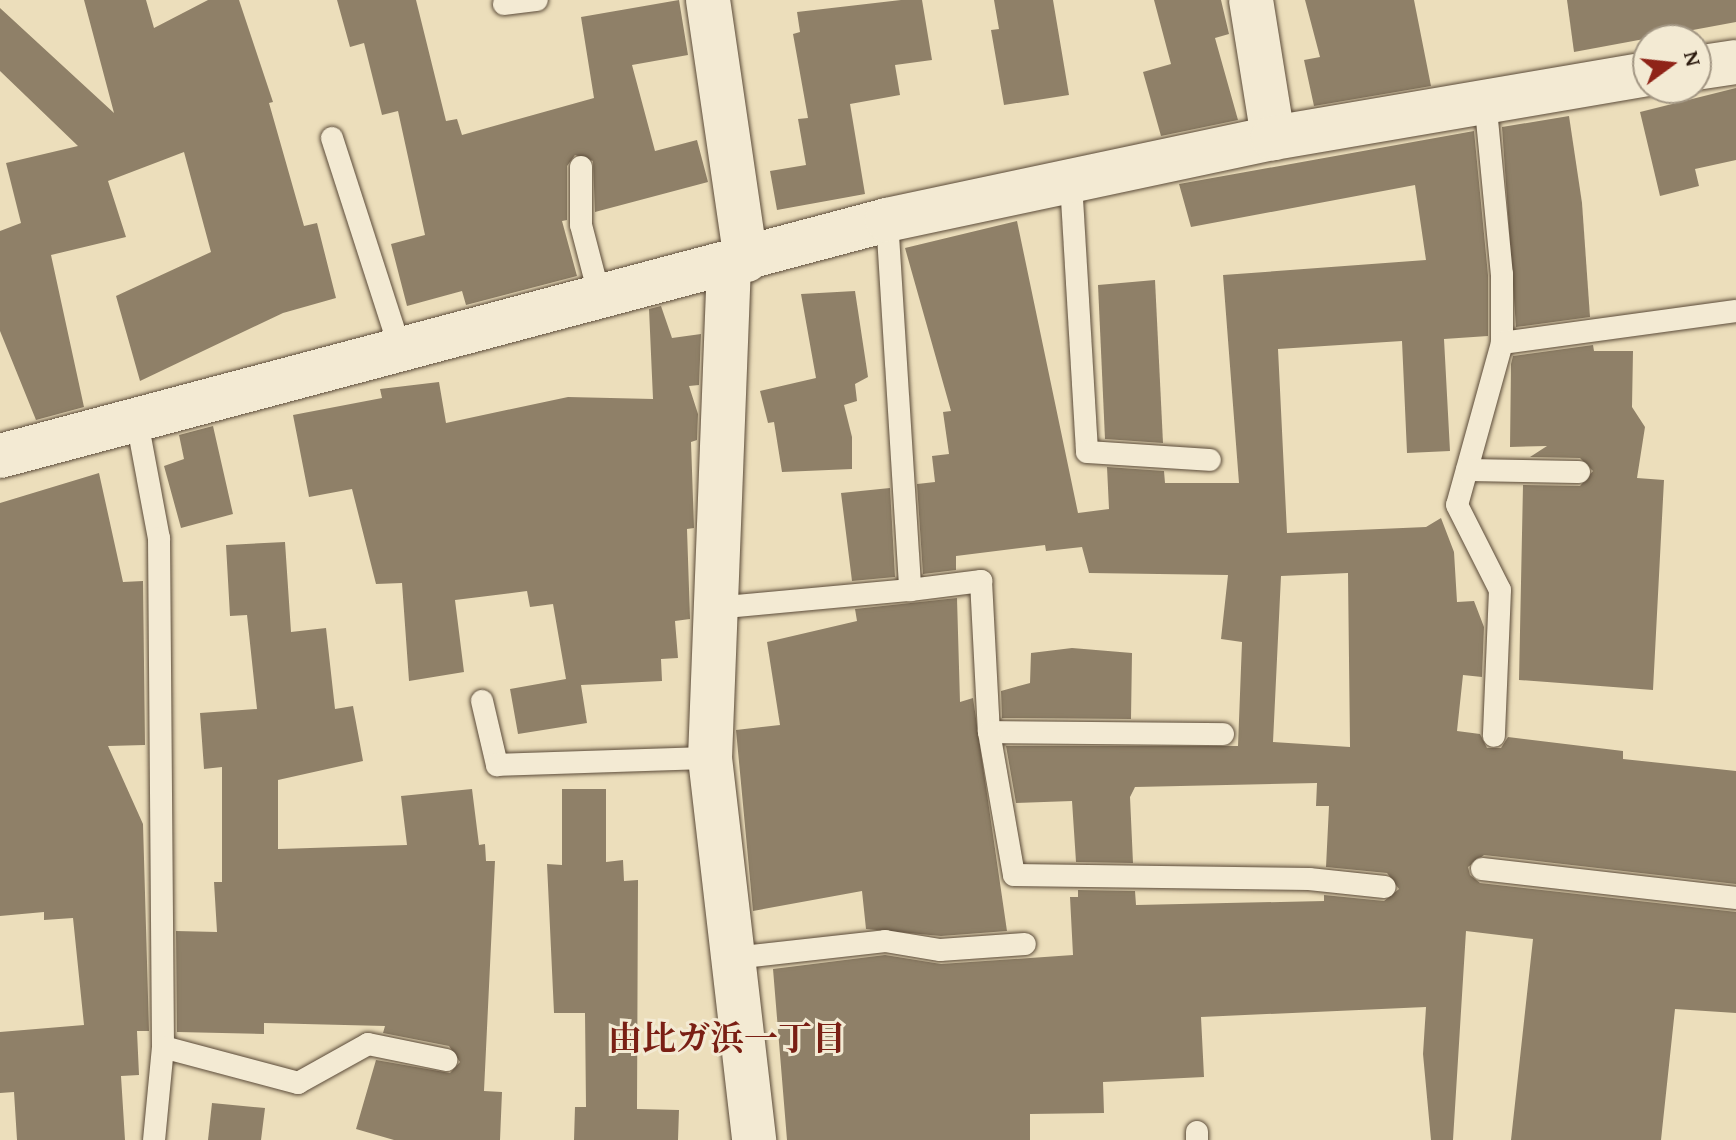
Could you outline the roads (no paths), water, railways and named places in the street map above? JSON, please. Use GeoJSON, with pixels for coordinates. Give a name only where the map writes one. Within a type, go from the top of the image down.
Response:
{"type":"FeatureCollection","features":[{"type":"Feature","properties":{"kind":"street"},"geometry":{"type":"LineString","coordinates":[[708,0],[738,262],[715,608],[710,758],[754,1140]]}},
{"type":"Feature","properties":{"kind":"street"},"geometry":{"type":"LineString","coordinates":[[1251,0],[1273,138]]}},
{"type":"Feature","properties":{"kind":"street"},"geometry":{"type":"LineString","coordinates":[[1712,66],[1736,62]]}},
{"type":"Feature","properties":{"kind":"street"},"geometry":{"type":"LineString","coordinates":[[0,456],[887,220],[1273,138],[1485,99],[1632,76]]}},
{"type":"Feature","properties":{"kind":"lane"},"geometry":{"type":"LineString","coordinates":[[504,4],[537,0]]}},
{"type":"Feature","properties":{"kind":"lane"},"geometry":{"type":"LineString","coordinates":[[1485,99],[1502,274],[1502,343],[1457,505],[1500,590],[1494,736]]}},
{"type":"Feature","properties":{"kind":"lane"},"geometry":{"type":"LineString","coordinates":[[332,138],[401,351]]}},
{"type":"Feature","properties":{"kind":"lane"},"geometry":{"type":"LineString","coordinates":[[581,167],[581,225],[600,298]]}},
{"type":"Feature","properties":{"kind":"lane"},"geometry":{"type":"LineString","coordinates":[[1071,182],[1087,452],[1210,460]]}},
{"type":"Feature","properties":{"kind":"lane"},"geometry":{"type":"LineString","coordinates":[[887,220],[910,590]]}},
{"type":"Feature","properties":{"kind":"lane"},"geometry":{"type":"LineString","coordinates":[[1502,343],[1736,311]]}},
{"type":"Feature","properties":{"kind":"lane"},"geometry":{"type":"LineString","coordinates":[[137,421],[159,538],[163,1047],[154,1140]]}},
{"type":"Feature","properties":{"kind":"lane"},"geometry":{"type":"LineString","coordinates":[[1467,470],[1579,472]]}},
{"type":"Feature","properties":{"kind":"lane"},"geometry":{"type":"LineString","coordinates":[[715,608],[981,581],[989,732],[1014,875],[1309,879],[1385,887]]}},
{"type":"Feature","properties":{"kind":"lane"},"geometry":{"type":"LineString","coordinates":[[482,701],[497,765],[710,758]]}},
{"type":"Feature","properties":{"kind":"lane"},"geometry":{"type":"LineString","coordinates":[[989,732],[1223,734]]}},
{"type":"Feature","properties":{"kind":"lane"},"geometry":{"type":"LineString","coordinates":[[1482,869],[1736,898]]}},
{"type":"Feature","properties":{"kind":"lane"},"geometry":{"type":"LineString","coordinates":[[734,958],[885,941],[940,950],[1025,944]]}},
{"type":"Feature","properties":{"kind":"lane"},"geometry":{"type":"LineString","coordinates":[[163,1047],[298,1083],[368,1044],[446,1060]]}},
{"type":"Feature","properties":{"kind":"district","name":"由比ガ浜一丁目"},"geometry":{"type":"Point","coordinates":[727,1038]}}]}
